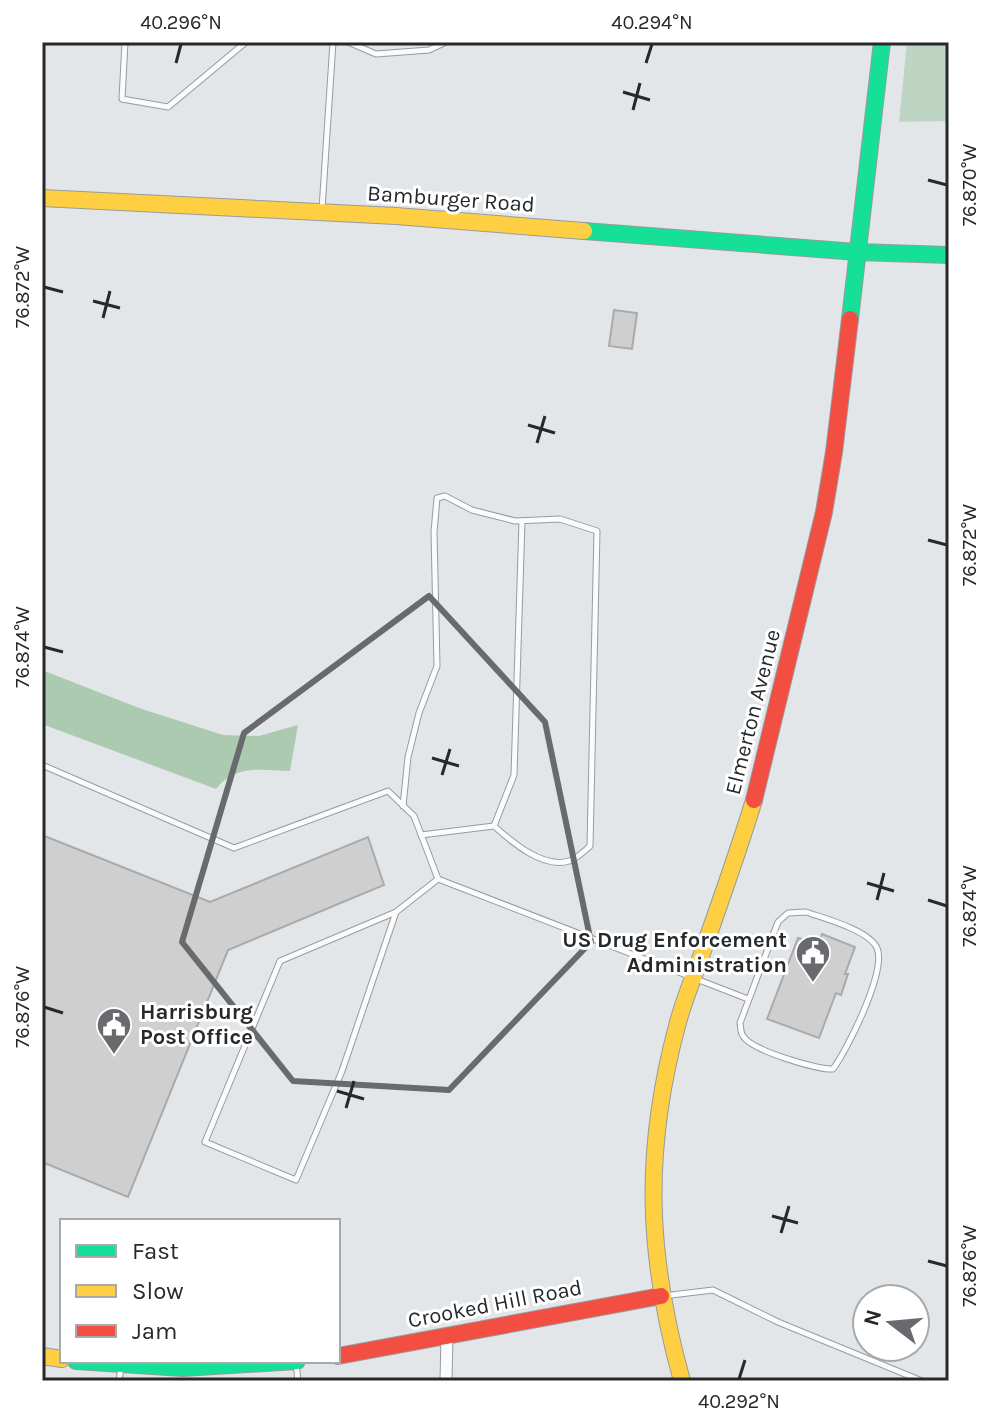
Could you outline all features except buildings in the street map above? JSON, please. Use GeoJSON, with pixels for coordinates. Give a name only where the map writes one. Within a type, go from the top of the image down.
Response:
{"type":"FeatureCollection","features":[{"type":"Feature","properties":{"kind":"street","name":"Elmerton Avenue"},"geometry":{"type":"LineString","coordinates":[[682,1381],[661,1296],[653,1224],[654,1149],[669,1051],[762,776],[824,512],[834,452],[882,42]]}},
{"type":"Feature","properties":{"kind":"street","name":"Bamburger Road"},"geometry":{"type":"LineString","coordinates":[[42,198],[322,213],[857,252],[949,255]]}},
{"type":"Feature","properties":{"kind":"street","name":"Crooked Hill Road"},"geometry":{"type":"LineString","coordinates":[[340,1356],[661,1296]]}},
{"type":"Feature","properties":{"kind":"street"},"geometry":{"type":"LineString","coordinates":[[446,1381],[447,1336]]}},
{"type":"Feature","properties":{"kind":"street"},"geometry":{"type":"LineString","coordinates":[[83,1363],[120,1373],[264,1363]]}},
{"type":"Feature","properties":{"kind":"lane"},"geometry":{"type":"LineString","coordinates":[[125,42],[122,99],[168,107],[246,42]]}},
{"type":"Feature","properties":{"kind":"lane"},"geometry":{"type":"LineString","coordinates":[[322,213],[333,42]]}},
{"type":"Feature","properties":{"kind":"lane"},"geometry":{"type":"LineString","coordinates":[[348,42],[376,54],[429,50],[446,42]]}},
{"type":"Feature","properties":{"kind":"lane"},"geometry":{"type":"LineString","coordinates":[[403,806],[408,757],[415,728],[437,666],[434,532],[437,498],[445,496],[472,510],[522,521],[560,519],[597,531],[590,846],[573,860],[560,863],[514,845],[494,826]]}},
{"type":"Feature","properties":{"kind":"lane"},"geometry":{"type":"LineString","coordinates":[[494,826],[514,775],[522,521]]}},
{"type":"Feature","properties":{"kind":"lane"},"geometry":{"type":"LineString","coordinates":[[42,765],[234,848],[388,791],[414,816],[438,879],[748,999]]}},
{"type":"Feature","properties":{"kind":"lane"},"geometry":{"type":"LineString","coordinates":[[421,835],[494,826]]}},
{"type":"Feature","properties":{"kind":"lane"},"geometry":{"type":"LineString","coordinates":[[396,912],[342,1071],[296,1180],[205,1142],[280,961],[396,912],[438,879]]}},
{"type":"Feature","properties":{"kind":"lane"},"geometry":{"type":"LineString","coordinates":[[806,912],[853,930],[877,948],[879,967],[845,1053],[833,1069],[821,1070],[752,1044],[743,1036],[740,1023],[748,999],[778,922],[788,913],[806,912]]}},
{"type":"Feature","properties":{"kind":"lane"},"geometry":{"type":"LineString","coordinates":[[661,1296],[691,1290],[713,1290],[778,1322],[922,1381]]}},
{"type":"Feature","properties":{"kind":"highlighted area"},"geometry":{"type":"Polygon","coordinates":[[[429,596],[545,722],[591,942],[449,1090],[293,1081],[182,942],[244,733],[429,596]]]}},
{"type":"Feature","properties":{"kind":"green space"},"geometry":{"type":"Polygon","coordinates":[[[907,42],[949,42],[949,121],[899,122],[907,42]]]}},
{"type":"Feature","properties":{"kind":"green space"},"geometry":{"type":"Polygon","coordinates":[[[42,670],[139,708],[223,735],[259,736],[298,725],[290,771],[241,772],[216,789],[42,724],[42,670]]]}},
{"type":"Feature","properties":{"kind":"traffic: fast"},"geometry":{"type":"LineString","coordinates":[[850,319],[882,42]]}},
{"type":"Feature","properties":{"kind":"traffic: fast"},"geometry":{"type":"LineString","coordinates":[[584,231],[857,252],[949,255]]}},
{"type":"Feature","properties":{"kind":"traffic: fast"},"geometry":{"type":"LineString","coordinates":[[107,1363],[183,1368],[264,1363]]}},
{"type":"Feature","properties":{"kind":"traffic: slow"},"geometry":{"type":"LineString","coordinates":[[42,198],[396,216],[584,231]]}},
{"type":"Feature","properties":{"kind":"traffic: slow"},"geometry":{"type":"LineString","coordinates":[[682,1381],[670,1335],[656,1247],[654,1161],[659,1117],[680,1016],[754,800]]}},
{"type":"Feature","properties":{"kind":"traffic: slow"},"geometry":{"type":"LineString","coordinates":[[42,1356],[60,1359]]}},
{"type":"Feature","properties":{"kind":"traffic: jam"},"geometry":{"type":"LineString","coordinates":[[754,800],[824,512],[850,319]]}},
{"type":"Feature","properties":{"kind":"traffic: jam"},"geometry":{"type":"LineString","coordinates":[[340,1356],[661,1296]]}},
{"type":"Feature","properties":{"kind":"place","name":"US Drug Enforcement Administration"},"geometry":{"type":"Point","coordinates":[813,984]}},
{"type":"Feature","properties":{"kind":"place","name":"Harrisburg Post Office"},"geometry":{"type":"Point","coordinates":[114,1056]}}]}
